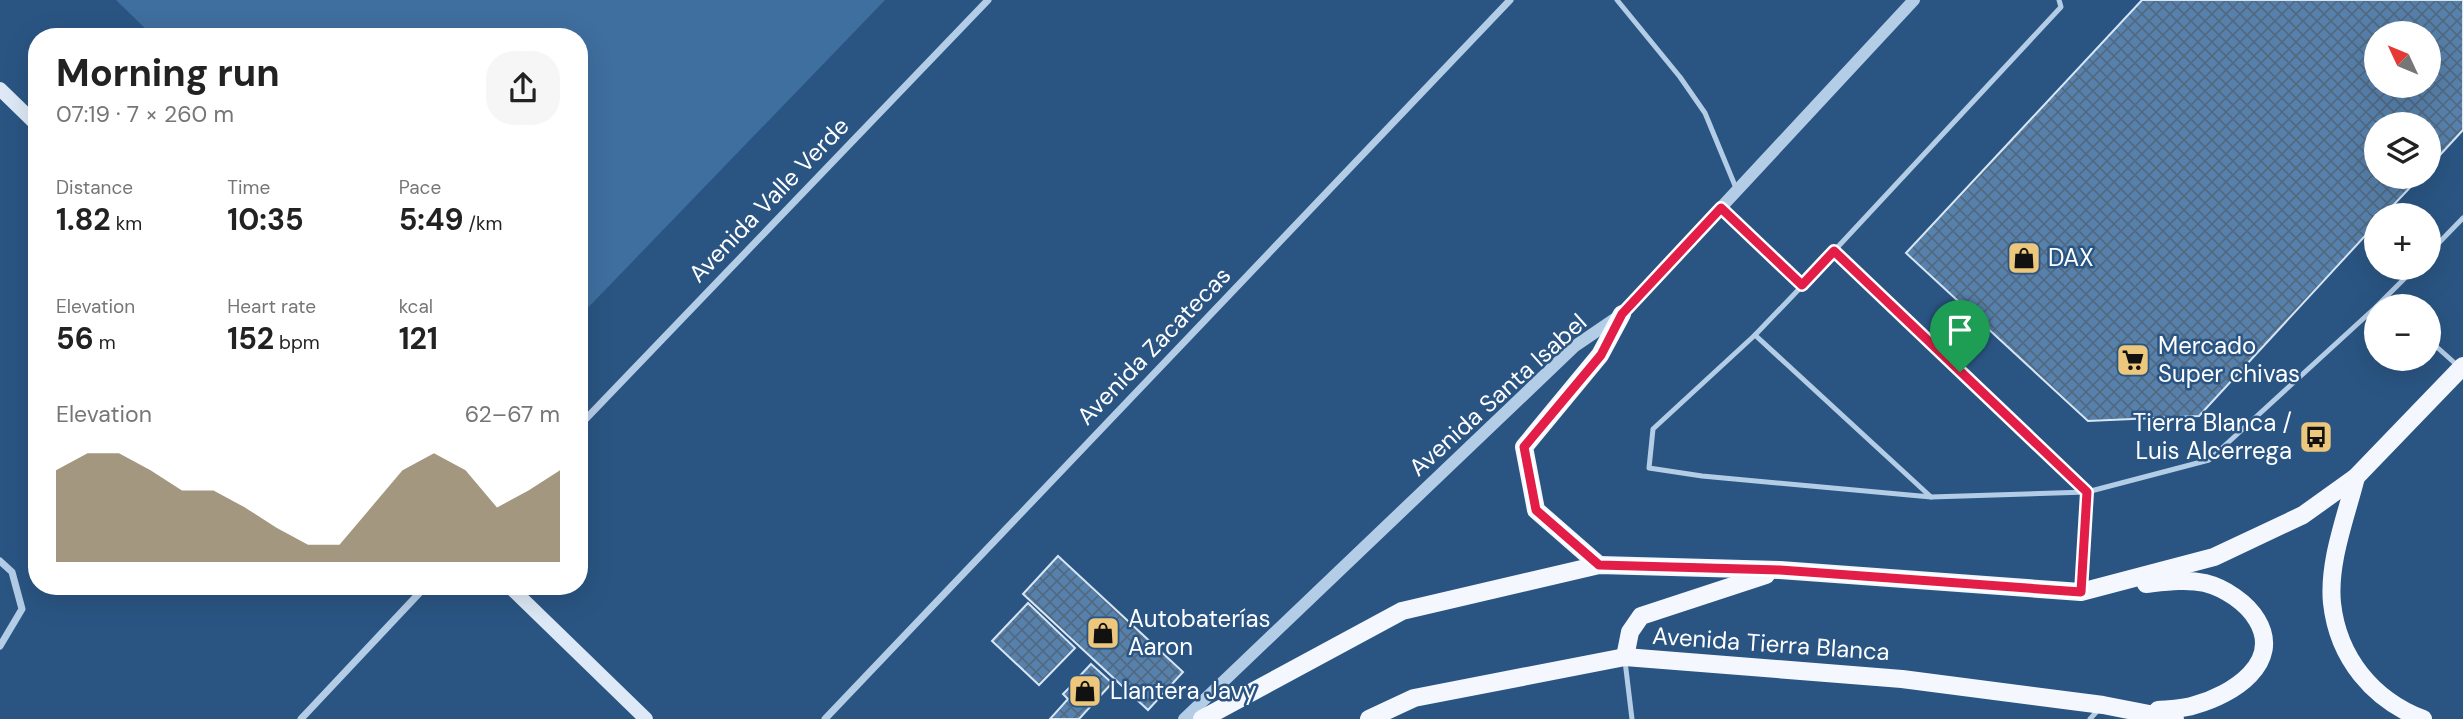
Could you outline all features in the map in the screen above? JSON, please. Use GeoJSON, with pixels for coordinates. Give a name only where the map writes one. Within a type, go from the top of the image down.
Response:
{"type":"FeatureCollection","features":[{"type":"Feature","properties":{"kind":"main road"},"geometry":{"type":"LineString","coordinates":[[0,89],[28,116]]}},
{"type":"Feature","properties":{"kind":"main road"},"geometry":{"type":"LineString","coordinates":[[1599,565],[1536,510],[1524,447],[1601,355],[1622,314]]}},
{"type":"Feature","properties":{"kind":"main road"},"geometry":{"type":"LineString","coordinates":[[2081,592],[2214,557],[2303,515],[2356,477],[2462,367]]}},
{"type":"Feature","properties":{"kind":"main road"},"geometry":{"type":"LineString","coordinates":[[2356,477],[2336,557],[2332,603],[2342,646],[2368,687],[2407,713],[2423,719]]}},
{"type":"Feature","properties":{"kind":"main road"},"geometry":{"type":"LineString","coordinates":[[1202,719],[1402,611],[1599,565],[1780,570],[2081,592],[2172,581],[2206,583],[2250,608],[2264,631],[2261,662],[2243,682],[2220,696],[2193,706],[2133,712]]}},
{"type":"Feature","properties":{"kind":"main road"},"geometry":{"type":"LineString","coordinates":[[1625,657],[1630,632],[1641,616],[1780,570]]}},
{"type":"Feature","properties":{"kind":"main road"},"geometry":{"type":"LineString","coordinates":[[518,595],[646,719]]}},
{"type":"Feature","properties":{"kind":"main road","name":"Avenida Tierra Blanca"},"geometry":{"type":"LineString","coordinates":[[1369,719],[1414,698],[1625,657],[1902,679],[2103,705],[2175,719]]}},
{"type":"Feature","properties":{"kind":"street","name":"Avenida Valle Verde"},"geometry":{"type":"LineString","coordinates":[[588,417],[988,0]]}},
{"type":"Feature","properties":{"kind":"street","name":"Avenida Zacatecas"},"geometry":{"type":"LineString","coordinates":[[825,719],[1510,0]]}},
{"type":"Feature","properties":{"kind":"street","name":"Avenida Santa Isabel"},"geometry":{"type":"LineString","coordinates":[[1184,719],[1575,346],[1622,314],[1914,0]]}},
{"type":"Feature","properties":{"kind":"street"},"geometry":{"type":"LineString","coordinates":[[0,561],[12,572],[22,608],[0,646]]}},
{"type":"Feature","properties":{"kind":"street"},"geometry":{"type":"LineString","coordinates":[[300,719],[417,595]]}},
{"type":"Feature","properties":{"kind":"lane"},"geometry":{"type":"LineString","coordinates":[[1616,0],[1680,77],[1705,113],[1737,191]]}},
{"type":"Feature","properties":{"kind":"lane"},"geometry":{"type":"LineString","coordinates":[[2059,0],[2062,7],[1755,335],[1653,429],[1649,468],[1702,476],[1931,497],[2087,492],[2209,460],[2364,318]]}},
{"type":"Feature","properties":{"kind":"lane"},"geometry":{"type":"LineString","coordinates":[[1721,208],[1802,285]]}},
{"type":"Feature","properties":{"kind":"lane"},"geometry":{"type":"LineString","coordinates":[[2441,241],[2463,218]]}},
{"type":"Feature","properties":{"kind":"lane"},"geometry":{"type":"LineString","coordinates":[[1834,251],[2087,492],[2081,592]]}},
{"type":"Feature","properties":{"kind":"lane"},"geometry":{"type":"LineString","coordinates":[[2390,294],[2403,280]]}},
{"type":"Feature","properties":{"kind":"lane"},"geometry":{"type":"LineString","coordinates":[[1755,335],[1931,497]]}},
{"type":"Feature","properties":{"kind":"lane"},"geometry":{"type":"LineString","coordinates":[[2441,350],[2462,367]]}},
{"type":"Feature","properties":{"kind":"lane"},"geometry":{"type":"LineString","coordinates":[[1625,657],[1632,719]]}},
{"type":"Feature","properties":{"kind":"lane"},"geometry":{"type":"LineString","coordinates":[[2090,719],[2103,705]]}},
{"type":"Feature","properties":{"kind":"shaded area"},"geometry":{"type":"Polygon","coordinates":[[[116,0],[885,0],[588,308],[588,28],[145,28],[116,0]]]}},
{"type":"Feature","properties":{"kind":"building"},"geometry":{"type":"Polygon","coordinates":[[[2142,0],[2463,0],[2463,130],[2441,154],[2441,112],[2364,112],[2364,189],[2409,189],[2395,203],[2364,203],[2364,237],[2199,416],[2088,421],[1906,253],[2142,0]]]}},
{"type":"Feature","properties":{"kind":"building","name":"Autobaterías Aaron"},"geometry":{"type":"Polygon","coordinates":[[[1058,556],[1183,672],[1148,710],[1023,594],[1058,556]]]}},
{"type":"Feature","properties":{"kind":"building"},"geometry":{"type":"Polygon","coordinates":[[[1028,603],[1075,648],[1039,685],[992,641],[1028,603]]]}},
{"type":"Feature","properties":{"kind":"building","name":"Llantera Javy"},"geometry":{"type":"Polygon","coordinates":[[[1091,664],[1112,683],[1079,719],[1050,719],[1068,699],[1063,694],[1072,685],[1076,688],[1079,685],[1075,681],[1091,664]]]}},
{"type":"Feature","properties":{"kind":"place","name":"DAX"},"geometry":{"type":"Point","coordinates":[2024,258]}},
{"type":"Feature","properties":{"kind":"place","name":"Mercado Super chivas"},"geometry":{"type":"Point","coordinates":[2133,360]}},
{"type":"Feature","properties":{"kind":"place","name":"Tierra Blanca / Luis Alcerrega"},"geometry":{"type":"Point","coordinates":[2316,437]}},
{"type":"Feature","properties":{"kind":"place","name":"Autobaterías Aaron"},"geometry":{"type":"Point","coordinates":[1103,633]}},
{"type":"Feature","properties":{"kind":"place","name":"Llantera Javy"},"geometry":{"type":"Point","coordinates":[1085,691]}},
{"type":"Feature","properties":{"kind":"route"},"geometry":{"type":"LineString","coordinates":[[1721,208],[1802,285],[1834,251],[1960,372],[2087,492],[2081,592],[1780,570],[1599,565],[1536,510],[1524,447],[1601,355],[1622,314],[1721,208]]}}]}
